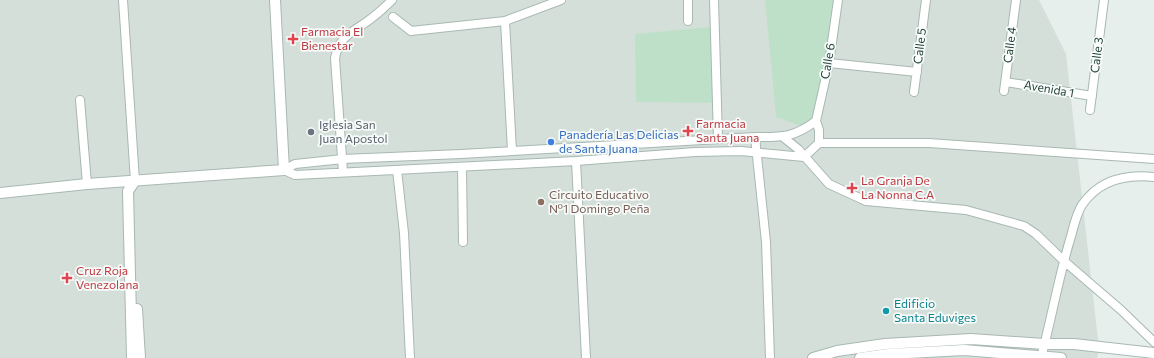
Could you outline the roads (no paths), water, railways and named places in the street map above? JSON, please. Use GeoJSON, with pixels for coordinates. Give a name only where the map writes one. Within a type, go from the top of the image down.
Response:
{"type":"FeatureCollection","features":[{"type":"Feature","properties":{"kind":"street"},"geometry":{"type":"LineString","coordinates":[[123,0],[135,182],[140,358]]}},
{"type":"Feature","properties":{"kind":"street"},"geometry":{"type":"LineString","coordinates":[[275,0],[284,170]]}},
{"type":"Feature","properties":{"kind":"street"},"geometry":{"type":"LineString","coordinates":[[343,172],[335,58],[337,47],[347,35],[372,18],[392,0]]}},
{"type":"Feature","properties":{"kind":"street"},"geometry":{"type":"LineString","coordinates":[[393,17],[411,31],[505,21],[561,0]]}},
{"type":"Feature","properties":{"kind":"street"},"geometry":{"type":"LineString","coordinates":[[688,0],[688,21]]}},
{"type":"Feature","properties":{"kind":"street"},"geometry":{"type":"LineString","coordinates":[[714,0],[718,139]]}},
{"type":"Feature","properties":{"kind":"street","name":"Calle 6"},"geometry":{"type":"LineString","coordinates":[[816,121],[829,63],[838,0]]}},
{"type":"Feature","properties":{"kind":"street","name":"Calle 5"},"geometry":{"type":"LineString","coordinates":[[914,92],[926,0]]}},
{"type":"Feature","properties":{"kind":"street","name":"Calle 4"},"geometry":{"type":"LineString","coordinates":[[1004,91],[1016,0]]}},
{"type":"Feature","properties":{"kind":"street","name":"Calle 3"},"geometry":{"type":"LineString","coordinates":[[1090,110],[1104,0]]}},
{"type":"Feature","properties":{"kind":"street"},"geometry":{"type":"LineString","coordinates":[[505,21],[512,151]]}},
{"type":"Feature","properties":{"kind":"street"},"geometry":{"type":"LineString","coordinates":[[829,63],[917,72]]}},
{"type":"Feature","properties":{"kind":"street","name":"Avenida 1"},"geometry":{"type":"LineString","coordinates":[[1006,82],[1092,96]]}},
{"type":"Feature","properties":{"kind":"street"},"geometry":{"type":"LineString","coordinates":[[80,100],[87,184]]}},
{"type":"Feature","properties":{"kind":"street"},"geometry":{"type":"LineString","coordinates":[[0,193],[87,184],[135,182],[284,170],[295,164],[342,159],[755,137],[783,137],[803,130],[816,121],[819,130],[819,142]]}},
{"type":"Feature","properties":{"kind":"street"},"geometry":{"type":"LineString","coordinates":[[755,137],[766,242],[770,358]]}},
{"type":"Feature","properties":{"kind":"street"},"geometry":{"type":"LineString","coordinates":[[783,137],[804,156],[829,184],[866,201],[966,210],[1024,226],[1036,234],[1064,261],[1121,310],[1154,342]]}},
{"type":"Feature","properties":{"kind":"street"},"geometry":{"type":"LineString","coordinates":[[284,170],[295,176],[343,172],[576,161],[695,152],[757,152],[804,156],[819,142],[929,143],[1154,158]]}},
{"type":"Feature","properties":{"kind":"street"},"geometry":{"type":"LineString","coordinates":[[576,161],[586,358]]}},
{"type":"Feature","properties":{"kind":"street"},"geometry":{"type":"LineString","coordinates":[[462,167],[463,242]]}},
{"type":"Feature","properties":{"kind":"street"},"geometry":{"type":"LineString","coordinates":[[397,170],[404,233],[410,358]]}},
{"type":"Feature","properties":{"kind":"street"},"geometry":{"type":"LineString","coordinates":[[1041,358],[1064,261],[1079,210],[1093,193],[1103,185],[1118,179],[1133,176],[1154,177]]}},
{"type":"Feature","properties":{"kind":"street"},"geometry":{"type":"LineString","coordinates":[[132,358],[128,191],[135,182]]}},
{"type":"Feature","properties":{"kind":"street"},"geometry":{"type":"LineString","coordinates":[[813,358],[837,351],[885,344],[971,339],[1044,344],[1074,344],[1154,353]]}},
{"type":"Feature","properties":{"kind":"street"},"geometry":{"type":"LineString","coordinates":[[860,358],[889,354],[964,350],[1041,358],[1061,358]]}},
{"type":"Feature","properties":{"kind":"place","name":"Farmacia El Bienestar"},"geometry":{"type":"Point","coordinates":[293,39]}},
{"type":"Feature","properties":{"kind":"place","name":"Farmacia Santa Juana"},"geometry":{"type":"Point","coordinates":[688,131]}},
{"type":"Feature","properties":{"kind":"place","name":"Iglesia San Juan Apostol"},"geometry":{"type":"Point","coordinates":[311,132]}},
{"type":"Feature","properties":{"kind":"place","name":"Panadería Las Delicias de Santa Juana"},"geometry":{"type":"Point","coordinates":[551,142]}},
{"type":"Feature","properties":{"kind":"place","name":"La Granja De La Nonna C.A"},"geometry":{"type":"Point","coordinates":[852,188]}},
{"type":"Feature","properties":{"kind":"place","name":"Circuito Educativo Nº1 Domingo Peña"},"geometry":{"type":"Point","coordinates":[541,202]}},
{"type":"Feature","properties":{"kind":"place","name":"Cruz Roja Venezolana"},"geometry":{"type":"Point","coordinates":[67,278]}},
{"type":"Feature","properties":{"kind":"place","name":"Edificio Santa Eduviges"},"geometry":{"type":"Point","coordinates":[886,311]}}]}
